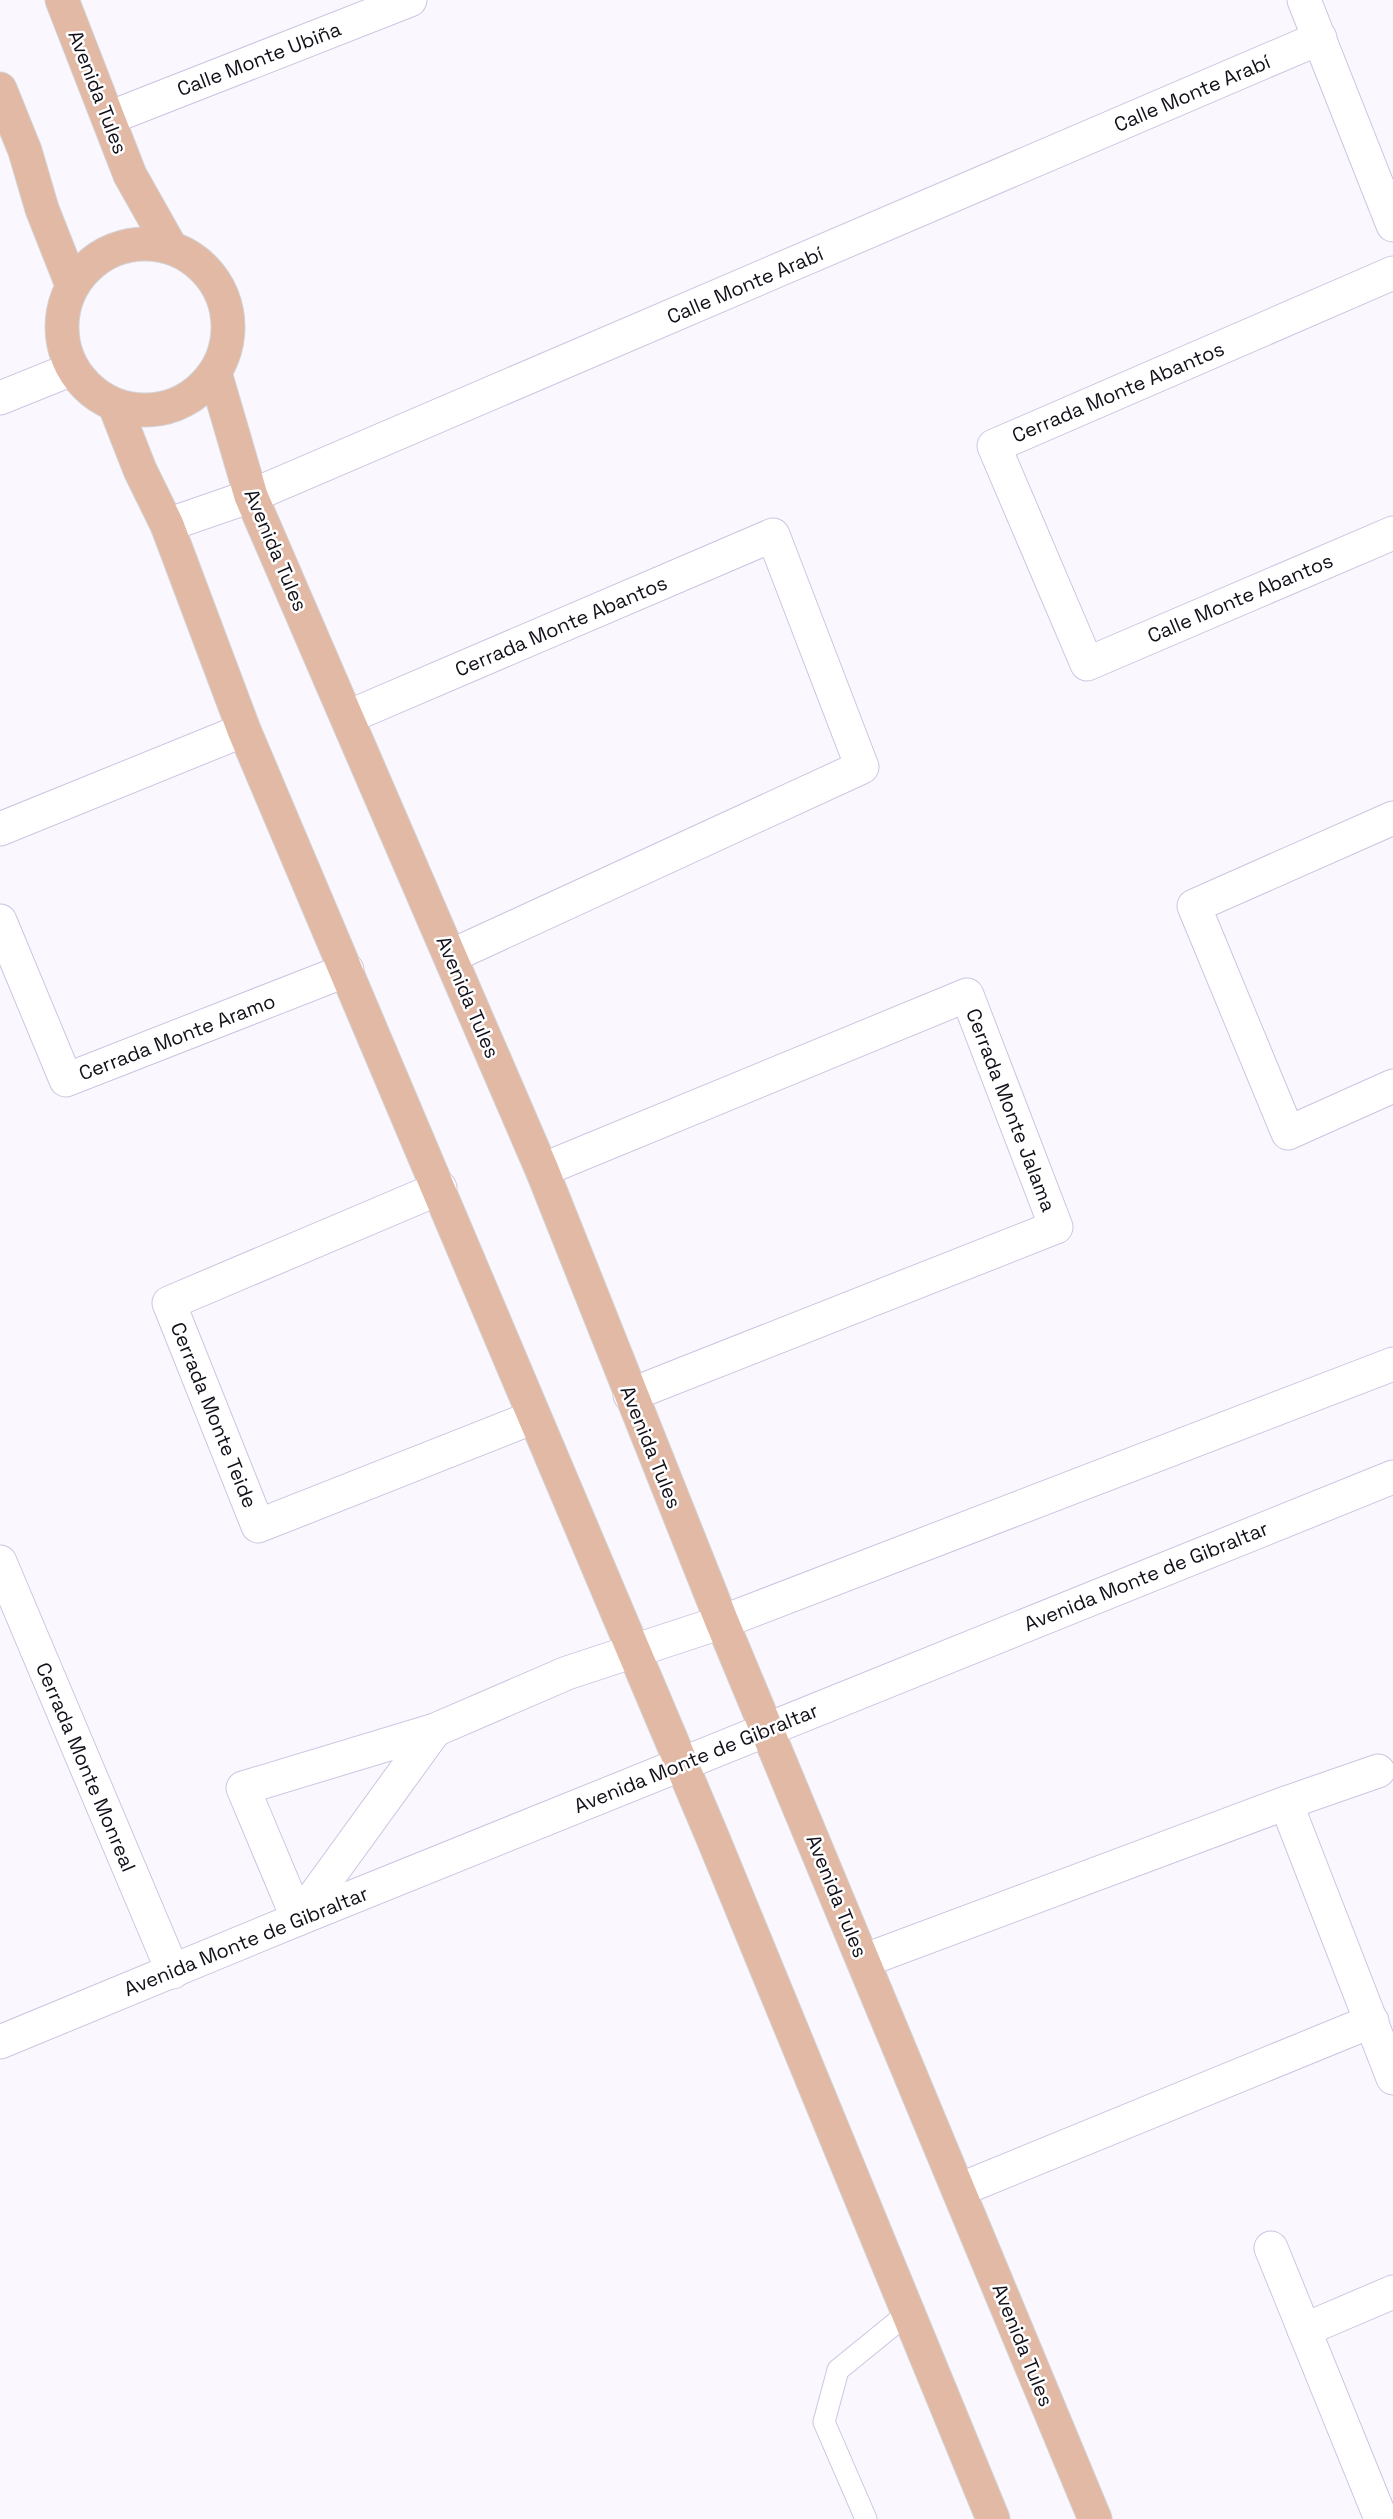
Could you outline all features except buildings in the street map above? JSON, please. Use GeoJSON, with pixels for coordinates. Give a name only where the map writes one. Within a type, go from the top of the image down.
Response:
{"type":"FeatureCollection","features":[{"type":"Feature","properties":{"kind":"main road","name":"Avenida Tules"},"geometry":{"type":"LineString","coordinates":[[62,0],[130,175],[170,246]]}},
{"type":"Feature","properties":{"kind":"main road"},"geometry":{"type":"LineString","coordinates":[[0,89],[25,151],[42,209],[72,285]]}},
{"type":"Feature","properties":{"kind":"main road"},"geometry":{"type":"LineString","coordinates":[[145,243],[170,246],[193,258],[212,275],[224,298],[229,324],[226,349],[215,373],[197,393],[172,407],[143,412],[115,406],[90,391],[72,369],[62,341],[62,312],[72,285],[91,263],[116,248],[145,243]]}},
{"type":"Feature","properties":{"kind":"main road","name":"Avenida Tules"},"geometry":{"type":"LineString","coordinates":[[215,373],[251,496],[542,1170],[722,1622],[1095,2519]]}},
{"type":"Feature","properties":{"kind":"main road"},"geometry":{"type":"LineString","coordinates":[[115,406],[140,470],[167,525],[244,730],[440,1188],[682,1766],[993,2519]]}},
{"type":"Feature","properties":{"kind":"street","name":"Calle Monte Ubiña"},"geometry":{"type":"LineString","coordinates":[[109,118],[410,0]]}},
{"type":"Feature","properties":{"kind":"street"},"geometry":{"type":"LineString","coordinates":[[1304,0],[1393,225]]}},
{"type":"Feature","properties":{"kind":"street","name":"Calle Monte Arabí"},"geometry":{"type":"LineString","coordinates":[[167,525],[251,496],[1320,38]]}},
{"type":"Feature","properties":{"kind":"street","name":"Cerrada Monte Abantos"},"geometry":{"type":"LineString","coordinates":[[1087,664],[994,446],[1393,273]]}},
{"type":"Feature","properties":{"kind":"street"},"geometry":{"type":"LineString","coordinates":[[0,398],[72,369]]}},
{"type":"Feature","properties":{"kind":"street","name":"Calle Monte Abantos"},"geometry":{"type":"LineString","coordinates":[[1087,664],[1393,533]]}},
{"type":"Feature","properties":{"kind":"street","name":"Cerrada Monte Abantos"},"geometry":{"type":"LineString","coordinates":[[348,717],[773,535],[862,767],[451,956]]}},
{"type":"Feature","properties":{"kind":"street"},"geometry":{"type":"LineString","coordinates":[[0,829],[244,730]]}},
{"type":"Feature","properties":{"kind":"street"},"geometry":{"type":"LineString","coordinates":[[1393,818],[1194,906],[1288,1132],[1393,1086]]}},
{"type":"Feature","properties":{"kind":"street","name":"Cerrada Monte Aramo"},"geometry":{"type":"LineString","coordinates":[[0,921],[66,1080],[347,970]]}},
{"type":"Feature","properties":{"kind":"street","name":"Cerrada Monte Jalama"},"geometry":{"type":"LineString","coordinates":[[542,1170],[967,995],[1056,1227],[630,1395]]}},
{"type":"Feature","properties":{"kind":"street","name":"Cerrada Monte Teide"},"geometry":{"type":"LineString","coordinates":[[440,1188],[169,1303],[258,1526],[534,1417]]}},
{"type":"Feature","properties":{"kind":"street"},"geometry":{"type":"LineString","coordinates":[[298,1918],[243,1788],[435,1731],[567,1673],[722,1622],[1393,1364]]}},
{"type":"Feature","properties":{"kind":"street","name":"Avenida Monte de Gibraltar"},"geometry":{"type":"LineString","coordinates":[[0,2042],[174,1972],[298,1918],[682,1766],[767,1729],[1393,1477]]}},
{"type":"Feature","properties":{"kind":"street","name":"Cerrada Monte Monreal"},"geometry":{"type":"LineString","coordinates":[[0,1562],[174,1972]]}},
{"type":"Feature","properties":{"kind":"street"},"geometry":{"type":"LineString","coordinates":[[298,1918],[435,1731]]}},
{"type":"Feature","properties":{"kind":"street"},"geometry":{"type":"LineString","coordinates":[[863,1961],[1286,1803],[1378,1771]]}},
{"type":"Feature","properties":{"kind":"street"},"geometry":{"type":"LineString","coordinates":[[1286,1803],[1393,2078]]}},
{"type":"Feature","properties":{"kind":"street"},"geometry":{"type":"LineString","coordinates":[[959,2190],[1372,2021]]}},
{"type":"Feature","properties":{"kind":"street"},"geometry":{"type":"LineString","coordinates":[[1271,2248],[1381,2519]]}},
{"type":"Feature","properties":{"kind":"street"},"geometry":{"type":"LineString","coordinates":[[1304,2330],[1393,2292]]}},
{"type":"Feature","properties":{"kind":"lane"},"geometry":{"type":"LineString","coordinates":[[866,2519],[824,2422],[838,2370],[908,2313]]}}]}
